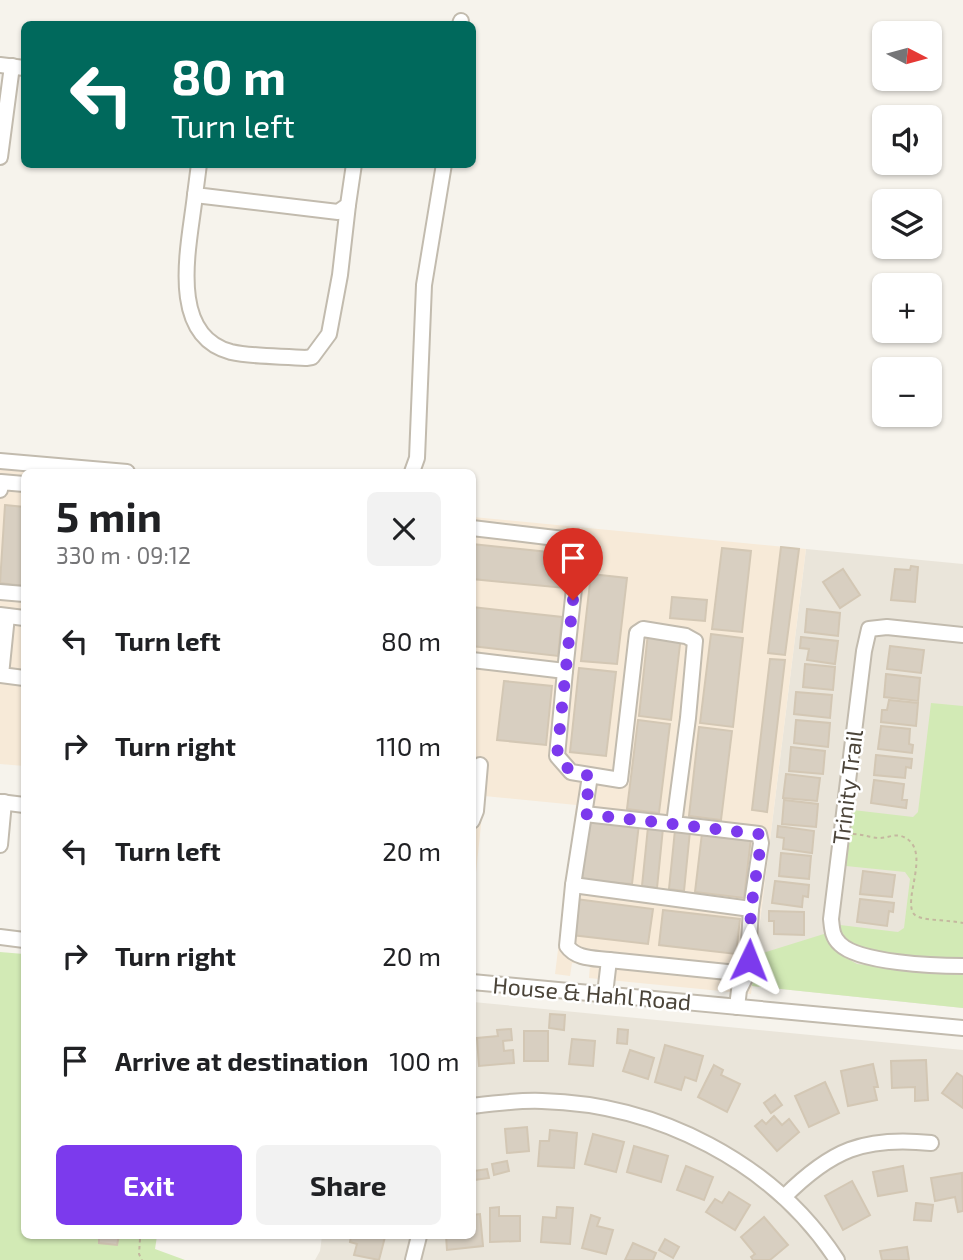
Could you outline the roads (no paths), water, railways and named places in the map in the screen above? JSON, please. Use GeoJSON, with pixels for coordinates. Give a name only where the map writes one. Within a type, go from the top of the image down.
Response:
{"type":"FeatureCollection","features":[{"type":"Feature","properties":{"kind":"street"},"geometry":{"type":"LineString","coordinates":[[0,157],[12,66]]}},
{"type":"Feature","properties":{"kind":"street"},"geometry":{"type":"LineString","coordinates":[[198,168],[186,285],[197,327],[208,340],[231,352],[306,358],[312,357],[329,334],[340,275],[353,168]]}},
{"type":"Feature","properties":{"kind":"street"},"geometry":{"type":"LineString","coordinates":[[413,469],[417,457],[424,285],[443,168]]}},
{"type":"Feature","properties":{"kind":"street"},"geometry":{"type":"LineString","coordinates":[[195,195],[338,212],[348,205]]}},
{"type":"Feature","properties":{"kind":"street"},"geometry":{"type":"LineString","coordinates":[[0,461],[92,469]]}},
{"type":"Feature","properties":{"kind":"street"},"geometry":{"type":"LineString","coordinates":[[0,490],[0,481],[21,484]]}},
{"type":"Feature","properties":{"kind":"street"},"geometry":{"type":"LineString","coordinates":[[476,528],[564,539],[571,542],[578,552],[557,756],[571,772],[620,780],[637,633],[643,629],[686,636],[695,641],[674,824]]}},
{"type":"Feature","properties":{"kind":"street"},"geometry":{"type":"LineString","coordinates":[[0,592],[21,594]]}},
{"type":"Feature","properties":{"kind":"street"},"geometry":{"type":"LineString","coordinates":[[4,615],[1,675],[21,678]]}},
{"type":"Feature","properties":{"kind":"street","name":"Trinity Trail"},"geometry":{"type":"LineString","coordinates":[[963,635],[887,627],[869,629],[831,919],[833,934],[838,943],[850,952],[868,958],[963,966]]}},
{"type":"Feature","properties":{"kind":"street"},"geometry":{"type":"LineString","coordinates":[[476,660],[565,671]]}},
{"type":"Feature","properties":{"kind":"street"},"geometry":{"type":"LineString","coordinates":[[476,789],[480,765]]}},
{"type":"Feature","properties":{"kind":"street"},"geometry":{"type":"LineString","coordinates":[[590,776],[573,885],[567,946],[571,952],[584,957],[747,974]]}},
{"type":"Feature","properties":{"kind":"street"},"geometry":{"type":"LineString","coordinates":[[0,845],[2,802],[21,805]]}},
{"type":"Feature","properties":{"kind":"street"},"geometry":{"type":"LineString","coordinates":[[585,814],[759,834],[761,843],[751,909],[747,974],[739,990],[737,1007]]}},
{"type":"Feature","properties":{"kind":"street"},"geometry":{"type":"LineString","coordinates":[[573,885],[751,909]]}},
{"type":"Feature","properties":{"kind":"street"},"geometry":{"type":"LineString","coordinates":[[0,937],[21,940]]}},
{"type":"Feature","properties":{"kind":"street"},"geometry":{"type":"LineString","coordinates":[[605,994],[609,960]]}},
{"type":"Feature","properties":{"kind":"street","name":"House & Hahl Road"},"geometry":{"type":"LineString","coordinates":[[476,982],[963,1028]]}},
{"type":"Feature","properties":{"kind":"street"},"geometry":{"type":"LineString","coordinates":[[476,1106],[540,1100],[577,1103],[651,1119],[683,1131],[749,1170],[784,1197],[837,1260]]}},
{"type":"Feature","properties":{"kind":"street"},"geometry":{"type":"LineString","coordinates":[[784,1197],[807,1174],[828,1159],[851,1148],[901,1140],[931,1143]]}},
{"type":"Feature","properties":{"kind":"street"},"geometry":{"type":"LineString","coordinates":[[413,1260],[418,1239]]}}]}
